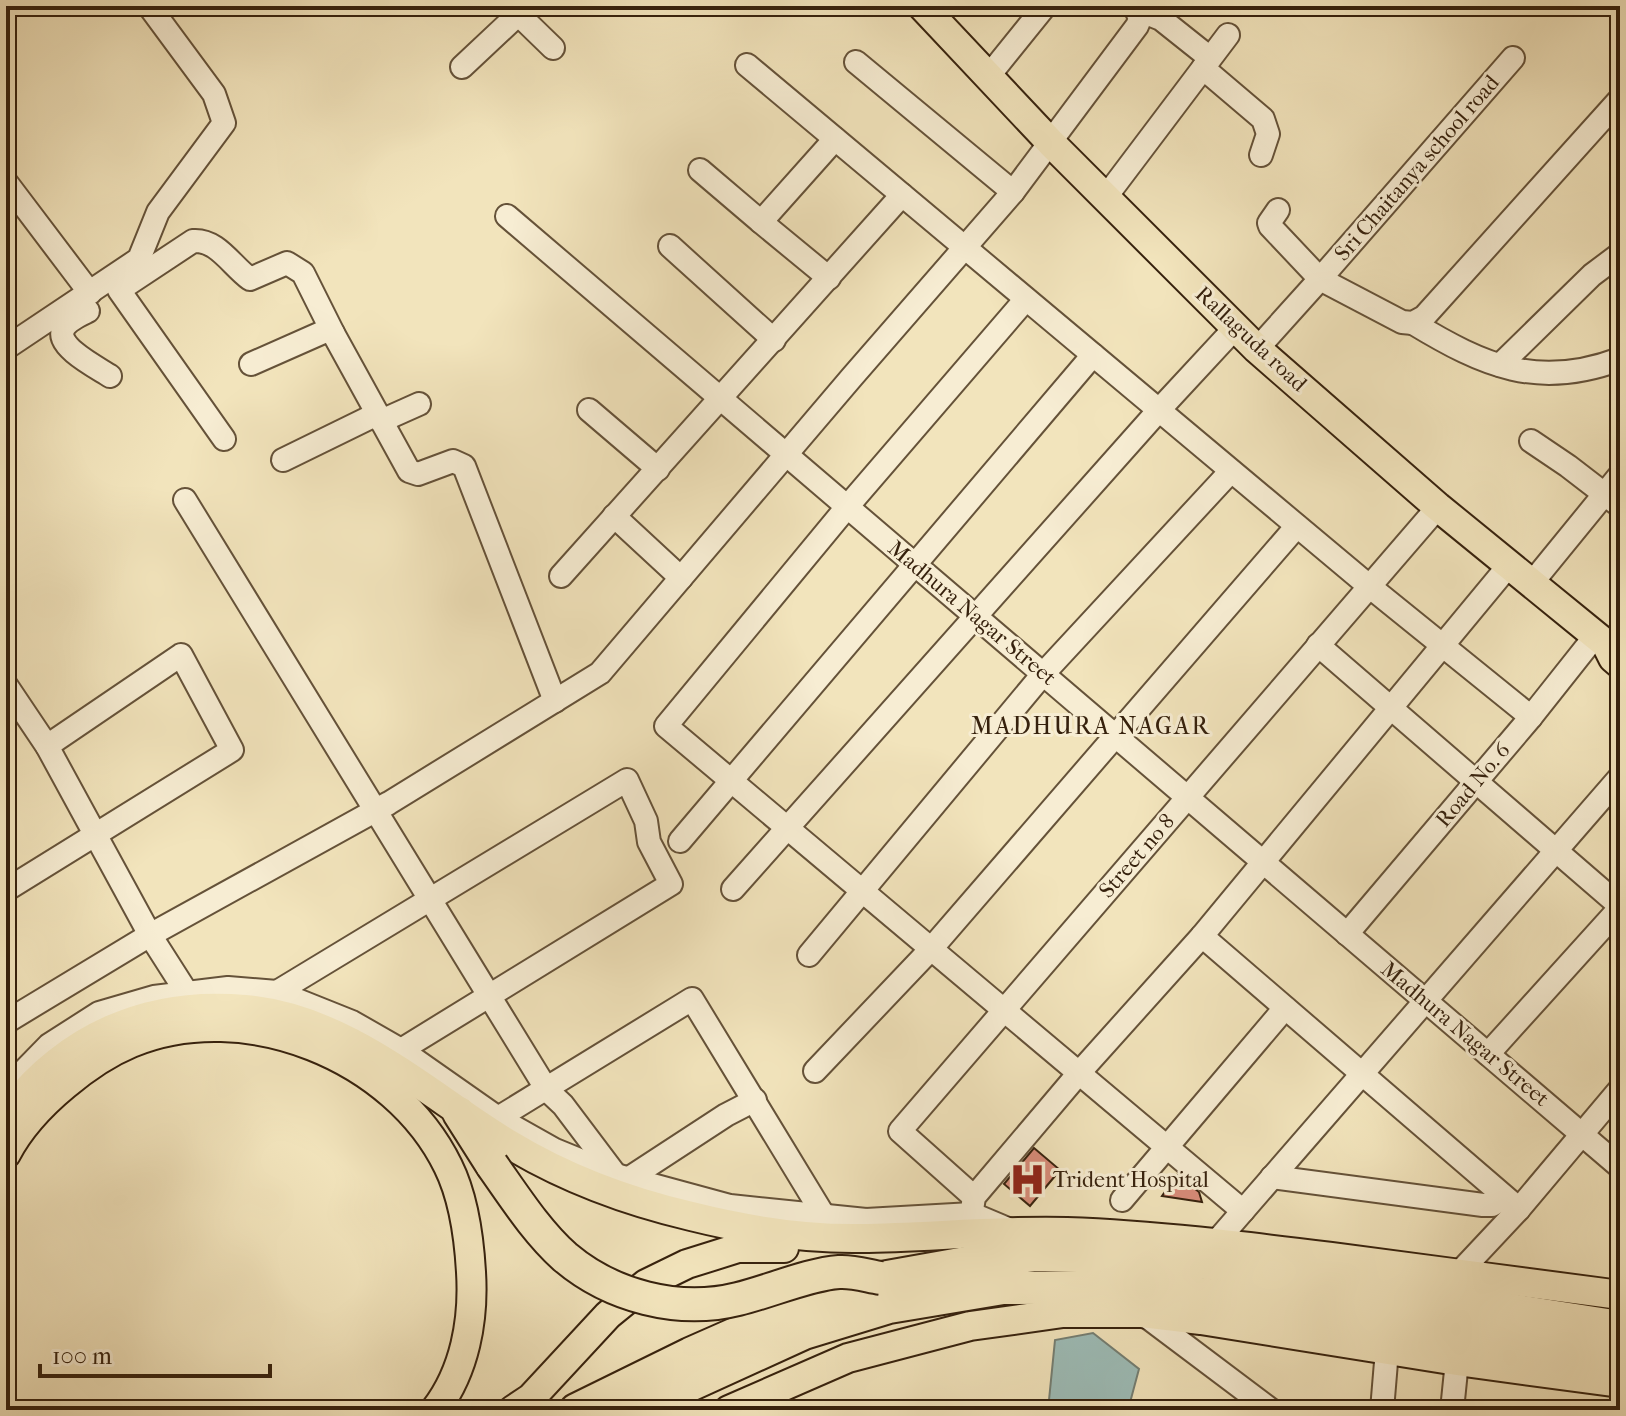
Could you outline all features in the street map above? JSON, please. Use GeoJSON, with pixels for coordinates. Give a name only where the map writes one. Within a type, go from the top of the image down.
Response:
{"type":"FeatureCollection","features":[{"type":"Feature","properties":{"kind":"highway"},"geometry":{"type":"LineString","coordinates":[[459,1113],[492,1165],[541,1231],[563,1255],[588,1274],[615,1288],[653,1300],[700,1304],[733,1300],[839,1272],[881,1278]]}},
{"type":"Feature","properties":{"kind":"highway"},"geometry":{"type":"LineString","coordinates":[[576,1410],[690,1354],[792,1309],[881,1278],[1035,1255],[1206,1263],[1620,1327]]}},
{"type":"Feature","properties":{"kind":"highway"},"geometry":{"type":"LineString","coordinates":[[635,1410],[657,1403],[804,1333],[889,1307],[1003,1288],[1141,1287],[1258,1301],[1620,1357]]}},
{"type":"Feature","properties":{"kind":"main road","name":"Rallaguda road"},"geometry":{"type":"LineString","coordinates":[[932,9],[987,78],[1257,349],[1438,507],[1613,649]]}},
{"type":"Feature","properties":{"kind":"main road"},"geometry":{"type":"LineString","coordinates":[[6,1115],[36,1080],[77,1045],[112,1028],[183,1009],[216,1007],[275,1013],[337,1034],[551,1168],[640,1203],[695,1217],[803,1236],[859,1238],[1065,1232],[1216,1242],[1620,1295]]}},
{"type":"Feature","properties":{"kind":"main road"},"geometry":{"type":"LineString","coordinates":[[6,1154],[32,1116],[81,1071],[133,1042],[161,1033],[216,1027],[253,1030],[316,1047],[351,1066],[383,1086],[420,1123],[449,1166],[461,1201],[470,1245],[470,1319],[456,1375],[435,1410]]}},
{"type":"Feature","properties":{"kind":"main road"},"geometry":{"type":"LineString","coordinates":[[513,1410],[531,1398],[608,1315],[646,1284],[687,1264],[738,1248],[839,1250],[976,1245],[1014,1232]]}},
{"type":"Feature","properties":{"kind":"main road"},"geometry":{"type":"LineString","coordinates":[[729,1410],[848,1358],[970,1326],[1063,1313],[1142,1313],[1201,1320],[1457,1361],[1620,1383]]}},
{"type":"Feature","properties":{"kind":"street"},"geometry":{"type":"LineString","coordinates":[[6,342],[9,346],[139,259],[158,212],[224,123],[214,94],[149,6]]}},
{"type":"Feature","properties":{"kind":"street"},"geometry":{"type":"LineString","coordinates":[[987,78],[1045,6]]}},
{"type":"Feature","properties":{"kind":"street"},"geometry":{"type":"LineString","coordinates":[[1134,7],[1161,19],[1263,119],[1268,134],[1261,155]]}},
{"type":"Feature","properties":{"kind":"street"},"geometry":{"type":"LineString","coordinates":[[6,1022],[150,935],[382,806],[600,673],[1013,192],[1137,26],[1140,19],[1134,7]]}},
{"type":"Feature","properties":{"kind":"street"},"geometry":{"type":"LineString","coordinates":[[462,67],[522,10],[553,48]]}},
{"type":"Feature","properties":{"kind":"street"},"geometry":{"type":"LineString","coordinates":[[1105,198],[1228,35]]}},
{"type":"Feature","properties":{"kind":"street","name":"Sri Chaitanya school road"},"geometry":{"type":"LineString","coordinates":[[1257,349],[1513,58]]}},
{"type":"Feature","properties":{"kind":"street"},"geometry":{"type":"LineString","coordinates":[[856,62],[1013,192]]}},
{"type":"Feature","properties":{"kind":"street"},"geometry":{"type":"LineString","coordinates":[[747,65],[1369,586],[1531,717]]}},
{"type":"Feature","properties":{"kind":"street"},"geometry":{"type":"LineString","coordinates":[[1413,323],[1424,317],[1620,99]]}},
{"type":"Feature","properties":{"kind":"street"},"geometry":{"type":"LineString","coordinates":[[761,222],[835,139]]}},
{"type":"Feature","properties":{"kind":"street"},"geometry":{"type":"LineString","coordinates":[[700,170],[829,278]]}},
{"type":"Feature","properties":{"kind":"street"},"geometry":{"type":"LineString","coordinates":[[6,182],[90,293]]}},
{"type":"Feature","properties":{"kind":"street"},"geometry":{"type":"LineString","coordinates":[[561,576],[902,195]]}},
{"type":"Feature","properties":{"kind":"street"},"geometry":{"type":"LineString","coordinates":[[1278,210],[1270,226],[1320,279],[1402,322],[1413,323],[1458,350],[1528,373],[1587,370],[1620,359]]}},
{"type":"Feature","properties":{"kind":"street","name":"Madhura Nagar Street"},"geometry":{"type":"LineString","coordinates":[[507,216],[1620,1167]]}},
{"type":"Feature","properties":{"kind":"street"},"geometry":{"type":"LineString","coordinates":[[110,376],[72,351],[63,340],[62,331],[67,324],[193,241],[204,240],[215,246],[250,279],[287,263],[303,273],[379,418],[413,474],[453,461],[464,466],[555,701]]}},
{"type":"Feature","properties":{"kind":"street"},"geometry":{"type":"LineString","coordinates":[[670,246],[774,340]]}},
{"type":"Feature","properties":{"kind":"street"},"geometry":{"type":"LineString","coordinates":[[1500,365],[1592,275],[1620,254]]}},
{"type":"Feature","properties":{"kind":"street"},"geometry":{"type":"LineString","coordinates":[[119,290],[224,439]]}},
{"type":"Feature","properties":{"kind":"street"},"geometry":{"type":"LineString","coordinates":[[1026,299],[847,507],[666,726],[1243,1211]]}},
{"type":"Feature","properties":{"kind":"street"},"geometry":{"type":"LineString","coordinates":[[733,889],[1235,328]]}},
{"type":"Feature","properties":{"kind":"street"},"geometry":{"type":"LineString","coordinates":[[251,364],[322,330],[333,333]]}},
{"type":"Feature","properties":{"kind":"street"},"geometry":{"type":"LineString","coordinates":[[680,841],[1093,355]]}},
{"type":"Feature","properties":{"kind":"street"},"geometry":{"type":"LineString","coordinates":[[283,460],[419,404]]}},
{"type":"Feature","properties":{"kind":"street"},"geometry":{"type":"LineString","coordinates":[[589,410],[658,469]]}},
{"type":"Feature","properties":{"kind":"street"},"geometry":{"type":"LineString","coordinates":[[1531,441],[1612,500]]}},
{"type":"Feature","properties":{"kind":"street"},"geometry":{"type":"LineString","coordinates":[[809,955],[1043,674],[1231,471]]}},
{"type":"Feature","properties":{"kind":"street"},"geometry":{"type":"LineString","coordinates":[[1531,584],[1612,500],[1620,475]]}},
{"type":"Feature","properties":{"kind":"street"},"geometry":{"type":"LineString","coordinates":[[185,500],[382,806],[555,1093],[622,1177]]}},
{"type":"Feature","properties":{"kind":"street","name":"Street no 8"},"geometry":{"type":"LineString","coordinates":[[973,1206],[900,1131],[1438,507]]}},
{"type":"Feature","properties":{"kind":"street"},"geometry":{"type":"LineString","coordinates":[[614,516],[681,578]]}},
{"type":"Feature","properties":{"kind":"street"},"geometry":{"type":"LineString","coordinates":[[815,1071],[931,949],[1297,526]]}},
{"type":"Feature","properties":{"kind":"street"},"geometry":{"type":"LineString","coordinates":[[973,1206],[1079,1073],[1202,936],[1510,564]]}},
{"type":"Feature","properties":{"kind":"street"},"geometry":{"type":"LineString","coordinates":[[1318,645],[1557,849],[1620,907],[1488,1054]]}},
{"type":"Feature","properties":{"kind":"street","name":"Road No. 6"},"geometry":{"type":"LineString","coordinates":[[1347,934],[1531,717],[1613,649]]}},
{"type":"Feature","properties":{"kind":"street"},"geometry":{"type":"LineString","coordinates":[[6,890],[232,750],[181,655],[47,746]]}},
{"type":"Feature","properties":{"kind":"street"},"geometry":{"type":"LineString","coordinates":[[6,685],[47,746],[150,935],[187,993]]}},
{"type":"Feature","properties":{"kind":"street"},"geometry":{"type":"LineString","coordinates":[[1216,1242],[1620,777]]}},
{"type":"Feature","properties":{"kind":"street"},"geometry":{"type":"LineString","coordinates":[[277,992],[627,780],[646,821],[649,842],[671,884],[401,1050]]}},
{"type":"Feature","properties":{"kind":"street"},"geometry":{"type":"LineString","coordinates":[[1202,936],[1511,1204]]}},
{"type":"Feature","properties":{"kind":"street"},"geometry":{"type":"LineString","coordinates":[[6,1089],[49,1045],[99,1013],[154,997],[228,988],[277,992],[352,1022],[401,1050],[498,1118],[555,1150],[622,1177],[730,1206],[866,1220],[973,1206],[1014,1232]]}},
{"type":"Feature","properties":{"kind":"street"},"geometry":{"type":"LineString","coordinates":[[498,1118],[555,1093],[692,999],[824,1216]]}},
{"type":"Feature","properties":{"kind":"street"},"geometry":{"type":"LineString","coordinates":[[1122,1200],[1285,1008]]}},
{"type":"Feature","properties":{"kind":"street"},"geometry":{"type":"LineString","coordinates":[[1458,1274],[1511,1204],[1583,1135],[1620,1089]]}},
{"type":"Feature","properties":{"kind":"street"},"geometry":{"type":"LineString","coordinates":[[622,1177],[755,1100]]}},
{"type":"Feature","properties":{"kind":"street"},"geometry":{"type":"LineString","coordinates":[[1272,1177],[1483,1205],[1511,1204]]}},
{"type":"Feature","properties":{"kind":"street"},"geometry":{"type":"LineString","coordinates":[[1142,1313],[1271,1410]]}},
{"type":"Feature","properties":{"kind":"street"},"geometry":{"type":"LineString","coordinates":[[1382,1410],[1387,1350]]}},
{"type":"Feature","properties":{"kind":"street"},"geometry":{"type":"LineString","coordinates":[[1452,1410],[1457,1361]]}},
{"type":"Feature","properties":{"kind":"water"},"geometry":{"type":"Polygon","coordinates":[[[1093,1333],[1139,1369],[1128,1410],[1048,1410],[1055,1340],[1093,1333]]]}},
{"type":"Feature","properties":{"kind":"building"},"geometry":{"type":"Polygon","coordinates":[[[1034,1148],[1060,1170],[1030,1206],[1004,1184],[1034,1148]]]}},
{"type":"Feature","properties":{"kind":"building"},"geometry":{"type":"Polygon","coordinates":[[[1177,1175],[1199,1192],[1202,1202],[1162,1196],[1177,1175]]]}},
{"type":"Feature","properties":{"kind":"place","name":"Trident Hospital"},"geometry":{"type":"Point","coordinates":[1027,1180]}},
{"type":"Feature","properties":{"kind":"district","name":"MADHURA NAGAR"},"geometry":{"type":"Point","coordinates":[1091,726]}}]}
